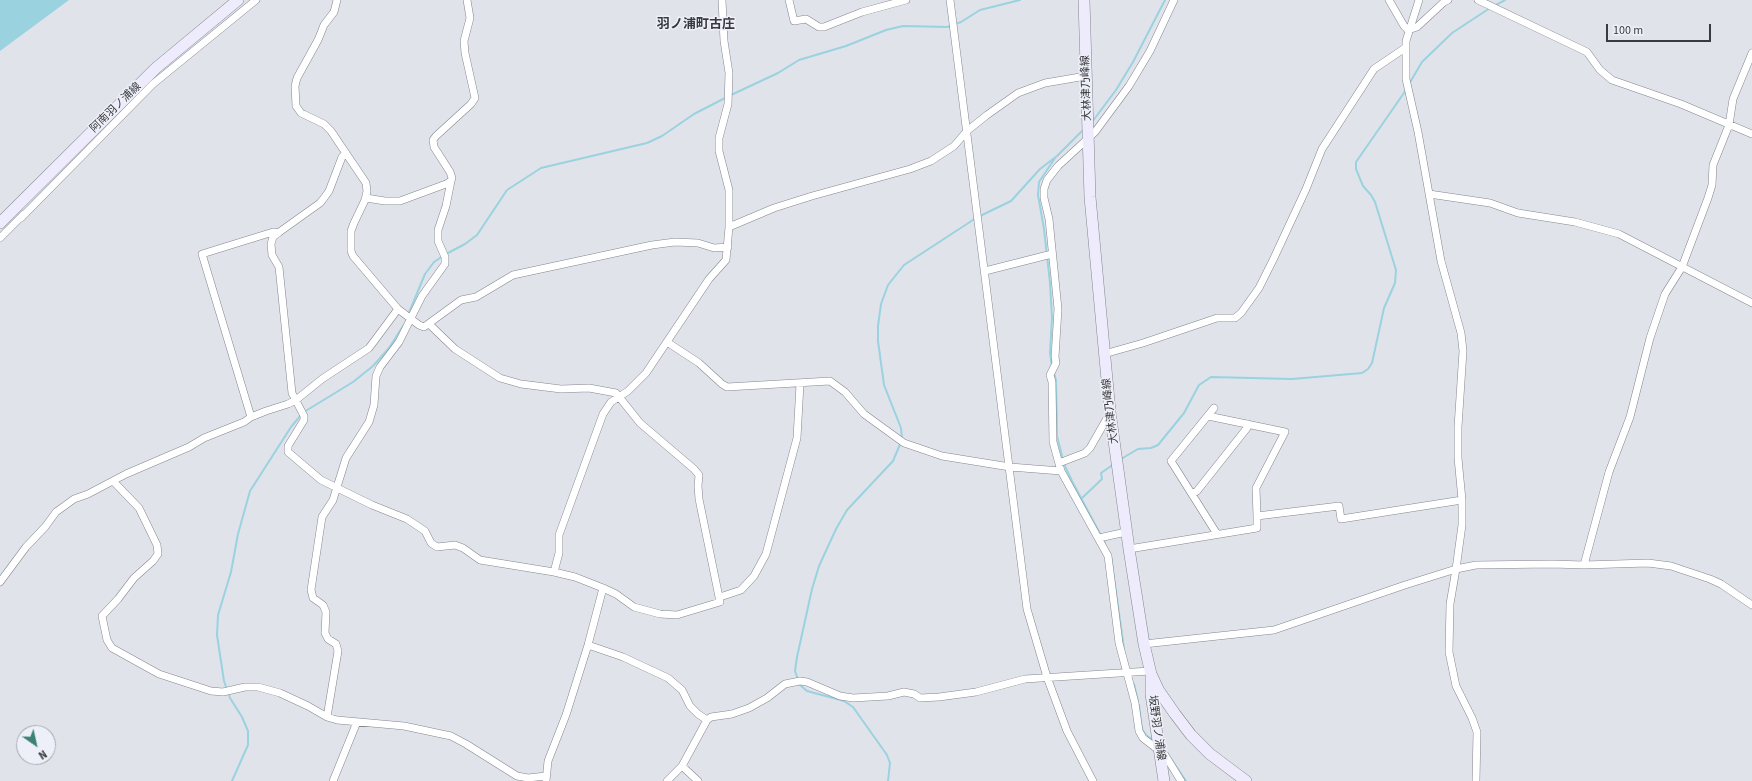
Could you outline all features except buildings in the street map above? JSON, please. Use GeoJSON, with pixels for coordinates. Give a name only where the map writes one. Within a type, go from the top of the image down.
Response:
{"type":"FeatureCollection","features":[{"type":"Feature","properties":{"kind":"main road","name":"阿南羽ノ浦線"},"geometry":{"type":"LineString","coordinates":[[0,223],[156,68],[238,0]]}},
{"type":"Feature","properties":{"kind":"main road","name":"大林津乃峰線"},"geometry":{"type":"LineString","coordinates":[[1084,0],[1090,197],[1104,354],[1128,550],[1150,673],[1159,691],[1191,735],[1210,754],[1246,781]]}},
{"type":"Feature","properties":{"kind":"main road","name":"坂野羽ノ浦線"},"geometry":{"type":"LineString","coordinates":[[1150,673],[1151,694],[1164,781]]}},
{"type":"Feature","properties":{"kind":"street"},"geometry":{"type":"LineString","coordinates":[[0,238],[153,84],[256,0]]}},
{"type":"Feature","properties":{"kind":"street"},"geometry":{"type":"LineString","coordinates":[[337,0],[334,12],[324,24],[318,40],[297,78],[295,86],[296,106],[301,113],[324,124],[331,131],[366,183],[366,198],[351,231],[351,252],[353,256],[398,308],[424,327],[462,300],[476,297],[513,275],[652,245],[675,242],[690,243],[714,248],[728,247]]}},
{"type":"Feature","properties":{"kind":"street"},"geometry":{"type":"LineString","coordinates":[[327,717],[338,651],[336,644],[328,639],[325,633],[326,612],[323,605],[313,598],[311,590],[322,517],[333,500],[346,458],[369,422],[374,406],[376,376],[380,367],[399,342],[412,319],[422,296],[445,264],[444,254],[438,241],[438,230],[446,206],[452,178],[450,172],[434,148],[434,140],[436,136],[471,104],[475,98],[465,53],[464,41],[470,18],[467,0]]}},
{"type":"Feature","properties":{"kind":"street"},"geometry":{"type":"LineString","coordinates":[[554,572],[559,553],[559,535],[603,414],[611,402],[628,390],[646,373],[709,279],[726,260],[730,227],[729,190],[719,151],[719,138],[724,125],[729,99],[729,73],[724,41],[722,0]]}},
{"type":"Feature","properties":{"kind":"street"},"geometry":{"type":"LineString","coordinates":[[789,0],[794,20],[806,19],[819,27],[824,28],[862,12],[906,0]]}},
{"type":"Feature","properties":{"kind":"street"},"geometry":{"type":"LineString","coordinates":[[950,0],[968,131],[1027,609],[1047,677],[1067,731],[1093,781]]}},
{"type":"Feature","properties":{"kind":"street"},"geometry":{"type":"LineString","coordinates":[[1174,0],[1150,51],[1129,86],[1095,132],[1088,134],[1047,180],[1044,189],[1044,198],[1049,219],[1048,254],[1058,310],[1055,357],[1056,363],[1050,375],[1052,382],[1052,432],[1059,463],[1061,471],[1099,538],[1109,563],[1119,643],[1130,673],[1139,731],[1143,738],[1166,755],[1181,781]]}},
{"type":"Feature","properties":{"kind":"street"},"geometry":{"type":"LineString","coordinates":[[1389,0],[1404,26],[1408,30]]}},
{"type":"Feature","properties":{"kind":"street"},"geometry":{"type":"LineString","coordinates":[[1419,0],[1408,30],[1405,48],[1406,79],[1418,132],[1441,261],[1461,333],[1463,351],[1458,427],[1458,458],[1462,500],[1462,525],[1450,604],[1449,652],[1456,686],[1472,718],[1477,732],[1476,781]]}},
{"type":"Feature","properties":{"kind":"street"},"geometry":{"type":"LineString","coordinates":[[1408,30],[1417,27],[1448,0]]}},
{"type":"Feature","properties":{"kind":"street"},"geometry":{"type":"LineString","coordinates":[[1478,0],[1587,52],[1600,70],[1612,80],[1681,104],[1752,134]]}},
{"type":"Feature","properties":{"kind":"street"},"geometry":{"type":"LineString","coordinates":[[1104,354],[1143,343],[1217,318],[1235,318],[1241,313],[1258,288],[1273,260],[1306,189],[1322,149],[1374,69],[1405,48]]}},
{"type":"Feature","properties":{"kind":"street"},"geometry":{"type":"LineString","coordinates":[[1584,565],[1609,472],[1630,417],[1652,331],[1665,294],[1682,267],[1712,185],[1713,165],[1729,125],[1733,99],[1752,53]]}},
{"type":"Feature","properties":{"kind":"street"},"geometry":{"type":"LineString","coordinates":[[730,227],[774,208],[910,169],[931,161],[954,146],[968,131],[1010,98],[1027,89],[1045,83],[1086,76]]}},
{"type":"Feature","properties":{"kind":"street"},"geometry":{"type":"LineString","coordinates":[[346,153],[342,157],[329,191],[320,203],[273,237],[271,244],[272,255],[279,267],[292,393],[304,420],[288,446],[288,452],[321,480],[372,505],[407,519],[425,531],[431,543],[437,547],[456,545],[480,560],[554,572],[575,577],[616,594],[634,607],[660,614],[677,615],[720,602],[700,499],[698,486],[699,475],[640,423],[616,393],[589,388],[561,389],[521,384],[500,378],[455,349],[429,324]]}},
{"type":"Feature","properties":{"kind":"street"},"geometry":{"type":"LineString","coordinates":[[366,198],[385,201],[400,201],[451,181]]}},
{"type":"Feature","properties":{"kind":"street"},"geometry":{"type":"LineString","coordinates":[[21,218],[36,194],[34,188]]}},
{"type":"Feature","properties":{"kind":"street"},"geometry":{"type":"LineString","coordinates":[[1429,194],[1490,203],[1518,213],[1575,222],[1618,234],[1752,303]]}},
{"type":"Feature","properties":{"kind":"street"},"geometry":{"type":"LineString","coordinates":[[251,418],[202,254],[273,232],[278,233]]}},
{"type":"Feature","properties":{"kind":"street"},"geometry":{"type":"LineString","coordinates":[[985,271],[1048,254]]}},
{"type":"Feature","properties":{"kind":"street"},"geometry":{"type":"LineString","coordinates":[[0,582],[26,547],[45,527],[56,512],[74,499],[88,494],[113,481],[189,447],[204,438],[221,432],[266,411],[296,400],[322,378],[369,348],[398,308]]}},
{"type":"Feature","properties":{"kind":"street"},"geometry":{"type":"LineString","coordinates":[[667,342],[699,363],[727,387],[800,384],[830,381],[845,392],[864,414],[901,440],[942,456],[1010,467],[1061,471]]}},
{"type":"Feature","properties":{"kind":"street"},"geometry":{"type":"LineString","coordinates":[[720,597],[741,590],[754,576],[766,554],[797,438],[800,384]]}},
{"type":"Feature","properties":{"kind":"street"},"geometry":{"type":"LineString","coordinates":[[1214,408],[1171,461],[1217,534]]}},
{"type":"Feature","properties":{"kind":"street"},"geometry":{"type":"LineString","coordinates":[[1059,463],[1085,453],[1090,448],[1110,412]]}},
{"type":"Feature","properties":{"kind":"street"},"geometry":{"type":"LineString","coordinates":[[1128,550],[1257,528],[1256,488],[1285,432],[1208,416]]}},
{"type":"Feature","properties":{"kind":"street"},"geometry":{"type":"LineString","coordinates":[[1192,494],[1197,491],[1247,428],[1248,424]]}},
{"type":"Feature","properties":{"kind":"street"},"geometry":{"type":"LineString","coordinates":[[113,481],[139,508],[156,545],[158,554],[153,561],[134,578],[118,599],[102,616],[108,644],[112,648],[159,674],[211,691],[223,692],[245,687],[258,686],[280,693],[327,717],[357,722],[404,726],[451,736],[517,776],[546,779],[548,761],[566,715],[588,644],[603,588]]}},
{"type":"Feature","properties":{"kind":"street"},"geometry":{"type":"LineString","coordinates":[[1257,516],[1339,506],[1341,519],[1462,500]]}},
{"type":"Feature","properties":{"kind":"street"},"geometry":{"type":"LineString","coordinates":[[1099,538],[1126,532]]}},
{"type":"Feature","properties":{"kind":"street"},"geometry":{"type":"LineString","coordinates":[[1144,644],[1274,630],[1405,585],[1456,569],[1476,565],[1584,565],[1648,563],[1671,566],[1721,584],[1752,606]]}},
{"type":"Feature","properties":{"kind":"street"},"geometry":{"type":"LineString","coordinates":[[588,644],[623,657],[668,678],[682,690],[690,706],[707,720]]}},
{"type":"Feature","properties":{"kind":"street"},"geometry":{"type":"LineString","coordinates":[[667,781],[682,766],[707,720],[711,717],[732,714],[749,708],[767,698],[785,684],[797,682],[840,696],[853,698],[888,696],[904,692],[914,694],[920,698],[976,692],[1024,679],[1150,673]]}},
{"type":"Feature","properties":{"kind":"street"},"geometry":{"type":"LineString","coordinates":[[333,781],[357,722]]}},
{"type":"Feature","properties":{"kind":"street"},"geometry":{"type":"LineString","coordinates":[[682,766],[698,781]]}},
{"type":"Feature","properties":{"kind":"water"},"geometry":{"type":"Polygon","coordinates":[[[0,0],[69,0],[0,51],[0,0]]]}},
{"type":"Feature","properties":{"kind":"waterway"},"geometry":{"type":"LineString","coordinates":[[731,95],[778,73],[799,60],[846,46],[886,30],[903,26],[947,27],[961,22],[980,10],[1020,0]]}},
{"type":"Feature","properties":{"kind":"waterway"},"geometry":{"type":"LineString","coordinates":[[1092,122],[1116,90],[1133,62],[1165,0]]}},
{"type":"Feature","properties":{"kind":"waterway"},"geometry":{"type":"LineString","coordinates":[[1494,6],[1505,0]]}},
{"type":"Feature","properties":{"kind":"waterway"},"geometry":{"type":"LineString","coordinates":[[1409,84],[1422,62],[1452,33],[1490,8]]}},
{"type":"Feature","properties":{"kind":"waterway"},"geometry":{"type":"LineString","coordinates":[[1121,459],[1138,449],[1151,448],[1158,445],[1184,413],[1199,385],[1211,377],[1292,379],[1362,373],[1368,369],[1372,363],[1384,308],[1395,283],[1396,270],[1375,202],[1363,186],[1356,169],[1356,162],[1406,90]]}},
{"type":"Feature","properties":{"kind":"waterway"},"geometry":{"type":"LineString","coordinates":[[446,254],[465,244],[477,235],[507,190],[541,168],[647,143],[662,136],[694,114],[727,97]]}},
{"type":"Feature","properties":{"kind":"waterway"},"geometry":{"type":"LineString","coordinates":[[980,216],[1011,201],[1040,169],[1057,156],[1084,129]]}},
{"type":"Feature","properties":{"kind":"waterway"},"geometry":{"type":"LineString","coordinates":[[1052,367],[1050,353],[1052,318],[1050,283],[1044,229],[1038,195],[1039,182],[1055,158]]}},
{"type":"Feature","properties":{"kind":"waterway"},"geometry":{"type":"LineString","coordinates":[[902,438],[901,428],[884,385],[878,341],[878,326],[881,304],[888,285],[904,265],[976,218]]}},
{"type":"Feature","properties":{"kind":"waterway"},"geometry":{"type":"LineString","coordinates":[[408,315],[425,274],[434,262],[443,256]]}},
{"type":"Feature","properties":{"kind":"waterway"},"geometry":{"type":"LineString","coordinates":[[304,412],[353,382],[373,366],[389,348],[403,326]]}},
{"type":"Feature","properties":{"kind":"waterway"},"geometry":{"type":"LineString","coordinates":[[1054,373],[1056,380],[1057,436],[1063,460]]}},
{"type":"Feature","properties":{"kind":"waterway"},"geometry":{"type":"LineString","coordinates":[[232,781],[248,745],[248,731],[242,717],[230,698],[224,681],[217,635],[218,615],[231,572],[238,534],[250,491],[291,427],[301,415]]}},
{"type":"Feature","properties":{"kind":"waterway"},"geometry":{"type":"LineString","coordinates":[[888,781],[890,763],[887,755],[853,707],[844,701],[807,691],[800,685],[795,671],[812,589],[819,566],[836,529],[847,510],[893,461],[901,442]]}},
{"type":"Feature","properties":{"kind":"waterway"},"geometry":{"type":"LineString","coordinates":[[1064,464],[1105,543]]}},
{"type":"Feature","properties":{"kind":"waterway"},"geometry":{"type":"LineString","coordinates":[[1081,499],[1102,479],[1101,473],[1114,464]]}},
{"type":"Feature","properties":{"kind":"waterway"},"geometry":{"type":"LineString","coordinates":[[1111,556],[1124,649]]}},
{"type":"Feature","properties":{"kind":"waterway"},"geometry":{"type":"LineString","coordinates":[[1134,684],[1138,701]]}},
{"type":"Feature","properties":{"kind":"waterway"},"geometry":{"type":"LineString","coordinates":[[1139,705],[1142,729],[1146,735],[1153,740]]}},
{"type":"Feature","properties":{"kind":"waterway"},"geometry":{"type":"LineString","coordinates":[[1163,747],[1186,781]]}},
{"type":"Feature","properties":{"kind":"district","name":"羽ノ浦町古庄"},"geometry":{"type":"Point","coordinates":[696,25]}}]}
